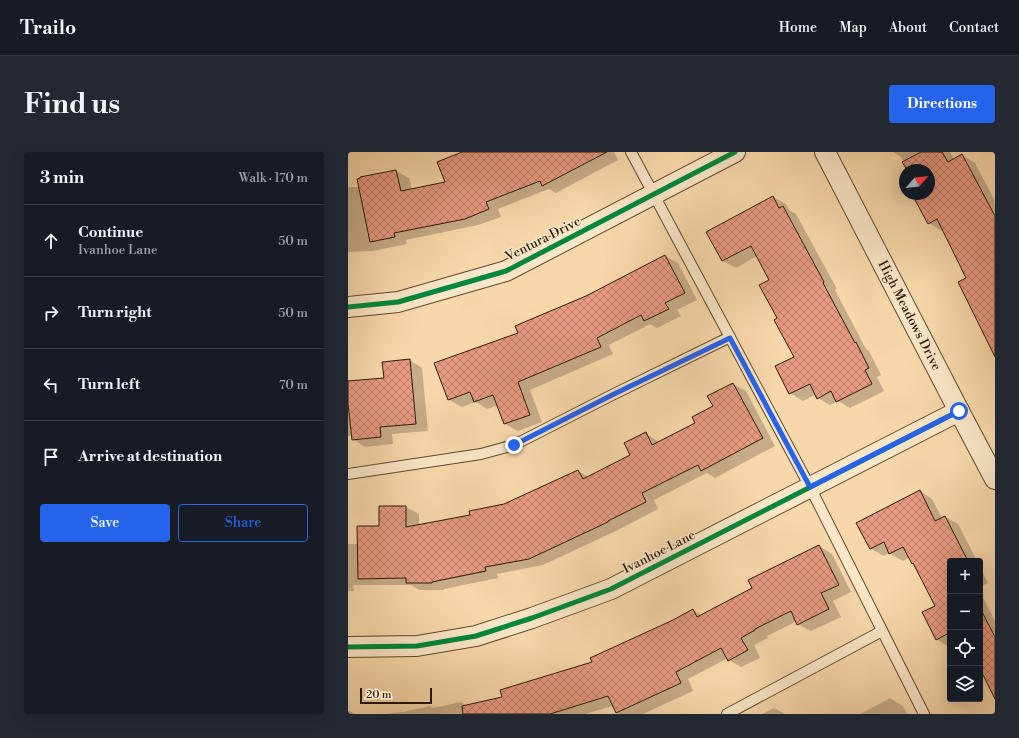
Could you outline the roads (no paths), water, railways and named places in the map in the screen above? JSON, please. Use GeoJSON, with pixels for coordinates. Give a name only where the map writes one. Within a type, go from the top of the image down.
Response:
{"type":"FeatureCollection","features":[{"type":"Feature","properties":{"kind":"street","name":"Ventura Drive"},"geometry":{"type":"LineString","coordinates":[[348,307],[398,302],[506,270],[735,152]]}},
{"type":"Feature","properties":{"kind":"street","name":"High Meadows Drive"},"geometry":{"type":"LineString","coordinates":[[825,152],[995,479]]}},
{"type":"Feature","properties":{"kind":"street","name":"Ivanhoe Lane"},"geometry":{"type":"LineString","coordinates":[[348,647],[417,646],[476,636],[532,618],[611,589],[959,411]]}},
{"type":"Feature","properties":{"kind":"lane"},"geometry":{"type":"LineString","coordinates":[[631,152],[810,487],[924,714]]}},
{"type":"Feature","properties":{"kind":"lane"},"geometry":{"type":"LineString","coordinates":[[348,474],[481,454],[514,445],[612,395],[730,338]]}},
{"type":"Feature","properties":{"kind":"lane"},"geometry":{"type":"LineString","coordinates":[[727,714],[882,632]]}}]}
